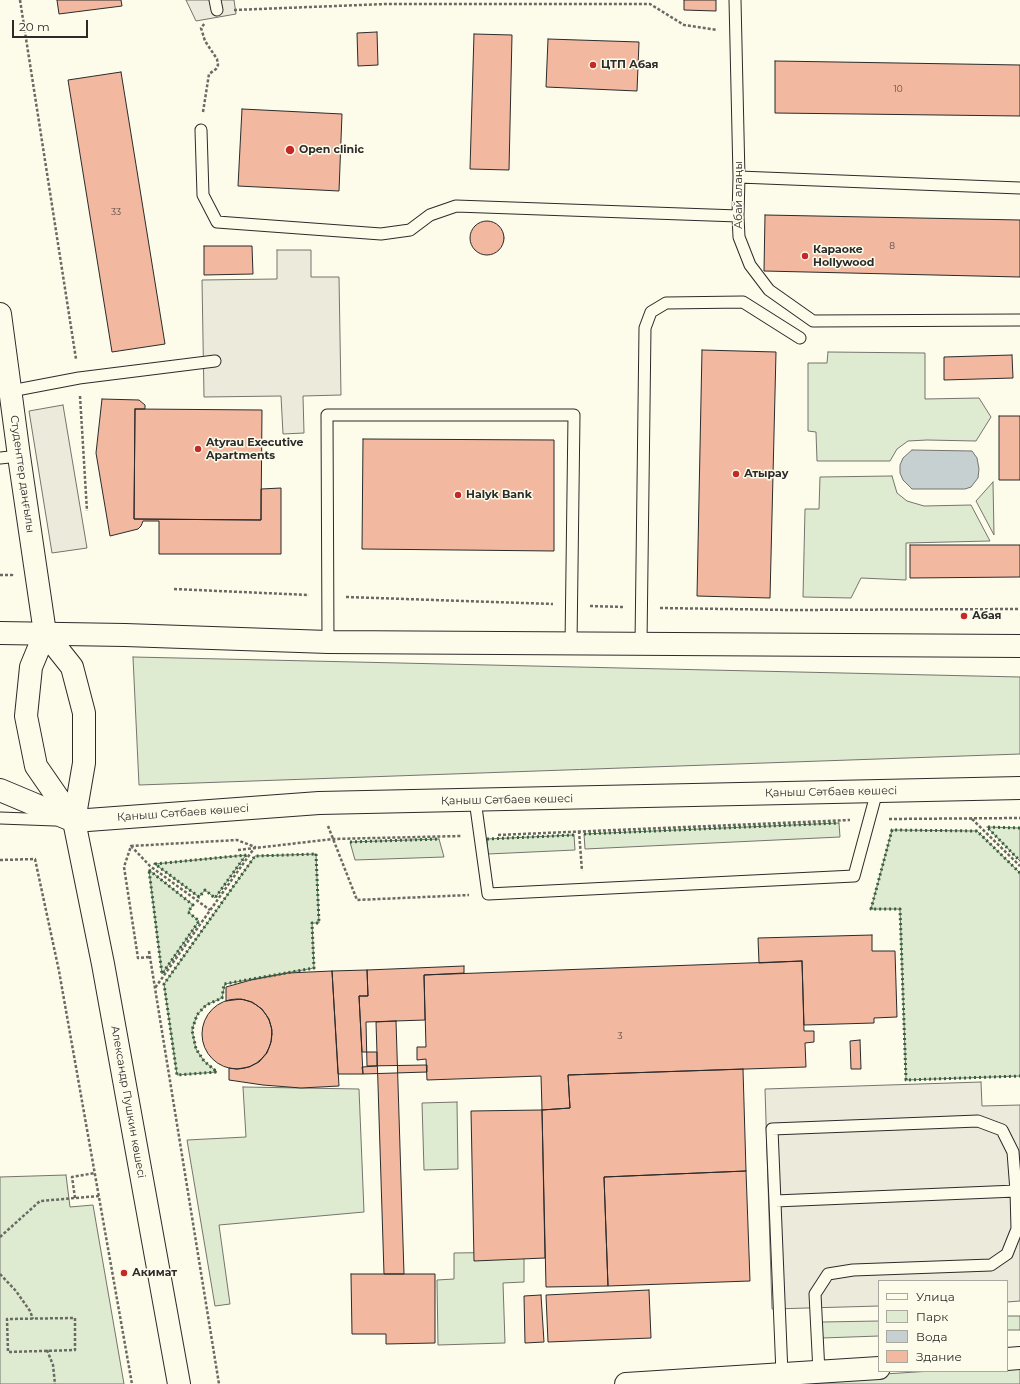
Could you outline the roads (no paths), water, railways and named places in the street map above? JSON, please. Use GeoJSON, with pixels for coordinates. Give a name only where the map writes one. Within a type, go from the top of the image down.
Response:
{"type":"FeatureCollection","features":[{"type":"Feature","properties":{"kind":"main road","name":"Студенттер даңғылы"},"geometry":{"type":"LineString","coordinates":[[0,314],[11,391],[9,457],[45,634]]}},
{"type":"Feature","properties":{"kind":"main road"},"geometry":{"type":"LineString","coordinates":[[0,633],[328,642],[1020,646]]}},
{"type":"Feature","properties":{"kind":"main road"},"geometry":{"type":"LineString","coordinates":[[45,634],[72,667],[84,713],[84,763],[74,821]]}},
{"type":"Feature","properties":{"kind":"main road"},"geometry":{"type":"LineString","coordinates":[[45,634],[31,667],[26,716],[36,766],[74,821]]}},
{"type":"Feature","properties":{"kind":"main road","name":"Қаныш Сәтбаев көшесі"},"geometry":{"type":"LineString","coordinates":[[0,790],[74,821],[320,803],[1020,788]]}},
{"type":"Feature","properties":{"kind":"main road","name":"Александр Пушкин көшесі"},"geometry":{"type":"LineString","coordinates":[[74,821],[103,964],[179,1384]]}},
{"type":"Feature","properties":{"kind":"main road"},"geometry":{"type":"LineString","coordinates":[[1008,1359],[1020,1358]]}},
{"type":"Feature","properties":{"kind":"main road"},"geometry":{"type":"LineString","coordinates":[[626,1384],[878,1368]]}},
{"type":"Feature","properties":{"kind":"lane","name":"Абай алаңы"},"geometry":{"type":"LineString","coordinates":[[735,0],[739,237],[750,265],[769,290],[813,321],[1020,320]]}},
{"type":"Feature","properties":{"kind":"lane"},"geometry":{"type":"LineString","coordinates":[[201,130],[203,195],[217,222],[381,234],[410,230],[430,215],[456,206],[738,216]]}},
{"type":"Feature","properties":{"kind":"lane"},"geometry":{"type":"LineString","coordinates":[[739,177],[1020,188]]}},
{"type":"Feature","properties":{"kind":"lane"},"geometry":{"type":"LineString","coordinates":[[641,643],[645,328],[651,312],[666,303],[743,302],[800,338]]}},
{"type":"Feature","properties":{"kind":"lane"},"geometry":{"type":"LineString","coordinates":[[11,391],[79,378],[215,361]]}},
{"type":"Feature","properties":{"kind":"lane"},"geometry":{"type":"LineString","coordinates":[[328,642],[327,415],[574,415],[571,644]]}},
{"type":"Feature","properties":{"kind":"lane"},"geometry":{"type":"LineString","coordinates":[[475,800],[488,894],[854,876],[877,791]]}},
{"type":"Feature","properties":{"kind":"lane"},"geometry":{"type":"LineString","coordinates":[[0,818],[74,821]]}},
{"type":"Feature","properties":{"kind":"lane"},"geometry":{"type":"LineString","coordinates":[[782,1374],[772,1129],[978,1121],[1002,1130],[1013,1152],[1016,1191],[1017,1229],[1008,1254],[991,1266],[853,1270],[828,1274],[815,1294],[819,1372]]}},
{"type":"Feature","properties":{"kind":"lane"},"geometry":{"type":"LineString","coordinates":[[775,1200],[1016,1191]]}},
{"type":"Feature","properties":{"kind":"water"},"geometry":{"type":"Polygon","coordinates":[[[912,450],[972,451],[977,458],[979,469],[978,478],[971,487],[965,489],[912,489],[903,480],[900,473],[900,465],[903,458],[912,450]]]}},
{"type":"Feature","properties":{"kind":"place","name":"ЦТП Абая"},"geometry":{"type":"Point","coordinates":[593,65]}},
{"type":"Feature","properties":{"kind":"place","name":"Open clinic"},"geometry":{"type":"Point","coordinates":[290,150]}},
{"type":"Feature","properties":{"kind":"place","name":"Караоке Hollywood"},"geometry":{"type":"Point","coordinates":[805,256]}},
{"type":"Feature","properties":{"kind":"place","name":"Atyrau Executive Apartments"},"geometry":{"type":"Point","coordinates":[198,449]}},
{"type":"Feature","properties":{"kind":"place","name":"Атырау"},"geometry":{"type":"Point","coordinates":[736,474]}},
{"type":"Feature","properties":{"kind":"place","name":"Halyk Bank"},"geometry":{"type":"Point","coordinates":[458,495]}},
{"type":"Feature","properties":{"kind":"place","name":"Абая"},"geometry":{"type":"Point","coordinates":[964,616]}},
{"type":"Feature","properties":{"kind":"place","name":"Акимат"},"geometry":{"type":"Point","coordinates":[124,1273]}}]}
